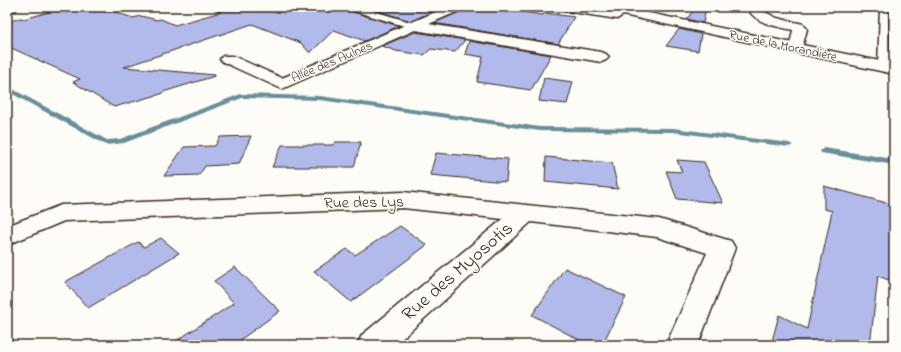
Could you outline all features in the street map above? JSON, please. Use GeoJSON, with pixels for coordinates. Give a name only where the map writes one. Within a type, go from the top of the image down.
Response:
{"type":"FeatureCollection","features":[{"type":"Feature","properties":{"kind":"street"},"geometry":{"type":"LineString","coordinates":[[7,8],[12,7]]}},
{"type":"Feature","properties":{"kind":"street","name":"Allée des Aulnes"},"geometry":{"type":"LineString","coordinates":[[228,60],[282,84],[457,7]]}},
{"type":"Feature","properties":{"kind":"street","name":"Rue de la Morandière"},"geometry":{"type":"LineString","coordinates":[[565,7],[672,22]]}},
{"type":"Feature","properties":{"kind":"street","name":"Rue de la Morandière"},"geometry":{"type":"LineString","coordinates":[[602,7],[889,68]]}},
{"type":"Feature","properties":{"kind":"street"},"geometry":{"type":"LineString","coordinates":[[758,7],[756,12],[765,17],[800,29],[796,49]]}},
{"type":"Feature","properties":{"kind":"street"},"geometry":{"type":"LineString","coordinates":[[414,26],[601,57]]}},
{"type":"Feature","properties":{"kind":"street","name":"Rue des Lys"},"geometry":{"type":"LineString","coordinates":[[7,236],[61,213],[403,200],[659,228],[722,248],[682,345]]}},
{"type":"Feature","properties":{"kind":"street","name":"Rue des Myosotis"},"geometry":{"type":"LineString","coordinates":[[373,345],[525,214]]}},
{"type":"Feature","properties":{"kind":"lane"},"geometry":{"type":"LineString","coordinates":[[350,7],[414,26]]}},
{"type":"Feature","properties":{"kind":"lane"},"geometry":{"type":"LineString","coordinates":[[884,7],[889,68]]}},
{"type":"Feature","properties":{"kind":"building"},"geometry":{"type":"Polygon","coordinates":[[[67,7],[78,9],[100,7],[133,18],[141,16],[157,20],[161,19],[175,25],[221,12],[213,9],[214,7],[345,7],[347,10],[399,26],[365,41],[334,30],[310,53],[301,43],[252,24],[124,67],[215,76],[163,92],[161,94],[114,107],[73,82],[80,79],[7,46],[7,22],[21,18],[24,19],[67,7]]]}},
{"type":"Feature","properties":{"kind":"building"},"geometry":{"type":"Polygon","coordinates":[[[365,7],[443,7],[411,21],[365,7]]]}},
{"type":"Feature","properties":{"kind":"building"},"geometry":{"type":"Polygon","coordinates":[[[464,7],[489,7],[543,15],[545,13],[574,17],[558,44],[434,23],[462,11],[464,7]]]}},
{"type":"Feature","properties":{"kind":"building"},"geometry":{"type":"Polygon","coordinates":[[[696,7],[706,7],[703,23],[687,19],[696,7]]]}},
{"type":"Feature","properties":{"kind":"building"},"geometry":{"type":"Polygon","coordinates":[[[679,29],[701,34],[698,51],[666,46],[679,29]]]}},
{"type":"Feature","properties":{"kind":"building"},"geometry":{"type":"Polygon","coordinates":[[[415,32],[465,40],[455,52],[431,49],[424,55],[396,51],[382,46],[415,32]]]}},
{"type":"Feature","properties":{"kind":"building"},"geometry":{"type":"Polygon","coordinates":[[[469,41],[551,55],[531,90],[477,82],[483,57],[465,54],[469,41]]]}},
{"type":"Feature","properties":{"kind":"building"},"geometry":{"type":"Polygon","coordinates":[[[544,78],[573,82],[567,104],[539,101],[544,78]]]}},
{"type":"Feature","properties":{"kind":"building"},"geometry":{"type":"Polygon","coordinates":[[[251,136],[239,164],[205,166],[199,175],[164,176],[184,147],[215,146],[220,137],[251,136]]]}},
{"type":"Feature","properties":{"kind":"building"},"geometry":{"type":"Polygon","coordinates":[[[335,142],[361,142],[354,167],[272,167],[282,145],[333,145],[335,142]]]}},
{"type":"Feature","properties":{"kind":"building"},"geometry":{"type":"Polygon","coordinates":[[[436,153],[508,159],[506,182],[430,175],[436,153]]]}},
{"type":"Feature","properties":{"kind":"building"},"geometry":{"type":"Polygon","coordinates":[[[546,157],[612,163],[618,189],[545,182],[546,157]]]}},
{"type":"Feature","properties":{"kind":"building"},"geometry":{"type":"Polygon","coordinates":[[[677,160],[704,162],[723,203],[677,199],[666,171],[682,172],[677,160]]]}},
{"type":"Feature","properties":{"kind":"building"},"geometry":{"type":"Polygon","coordinates":[[[824,186],[894,205],[894,282],[878,276],[870,345],[771,345],[779,315],[807,329],[832,211],[824,209],[824,186]]]}},
{"type":"Feature","properties":{"kind":"building"},"geometry":{"type":"Polygon","coordinates":[[[400,226],[427,245],[351,302],[314,271],[347,249],[355,255],[400,226]]]}},
{"type":"Feature","properties":{"kind":"building"},"geometry":{"type":"Polygon","coordinates":[[[161,238],[179,253],[88,308],[65,282],[138,242],[144,247],[161,238]]]}},
{"type":"Feature","properties":{"kind":"building"},"geometry":{"type":"Polygon","coordinates":[[[235,267],[280,311],[233,345],[170,345],[234,303],[214,281],[235,267]]]}},
{"type":"Feature","properties":{"kind":"building"},"geometry":{"type":"Polygon","coordinates":[[[565,268],[626,297],[602,345],[589,345],[532,315],[565,268]]]}},
{"type":"Feature","properties":{"kind":"waterway"},"geometry":{"type":"LineString","coordinates":[[7,88],[106,143],[121,141],[241,96],[320,98],[540,129],[673,130],[789,145]]}},
{"type":"Feature","properties":{"kind":"waterway"},"geometry":{"type":"LineString","coordinates":[[824,151],[894,162]]}}]}
